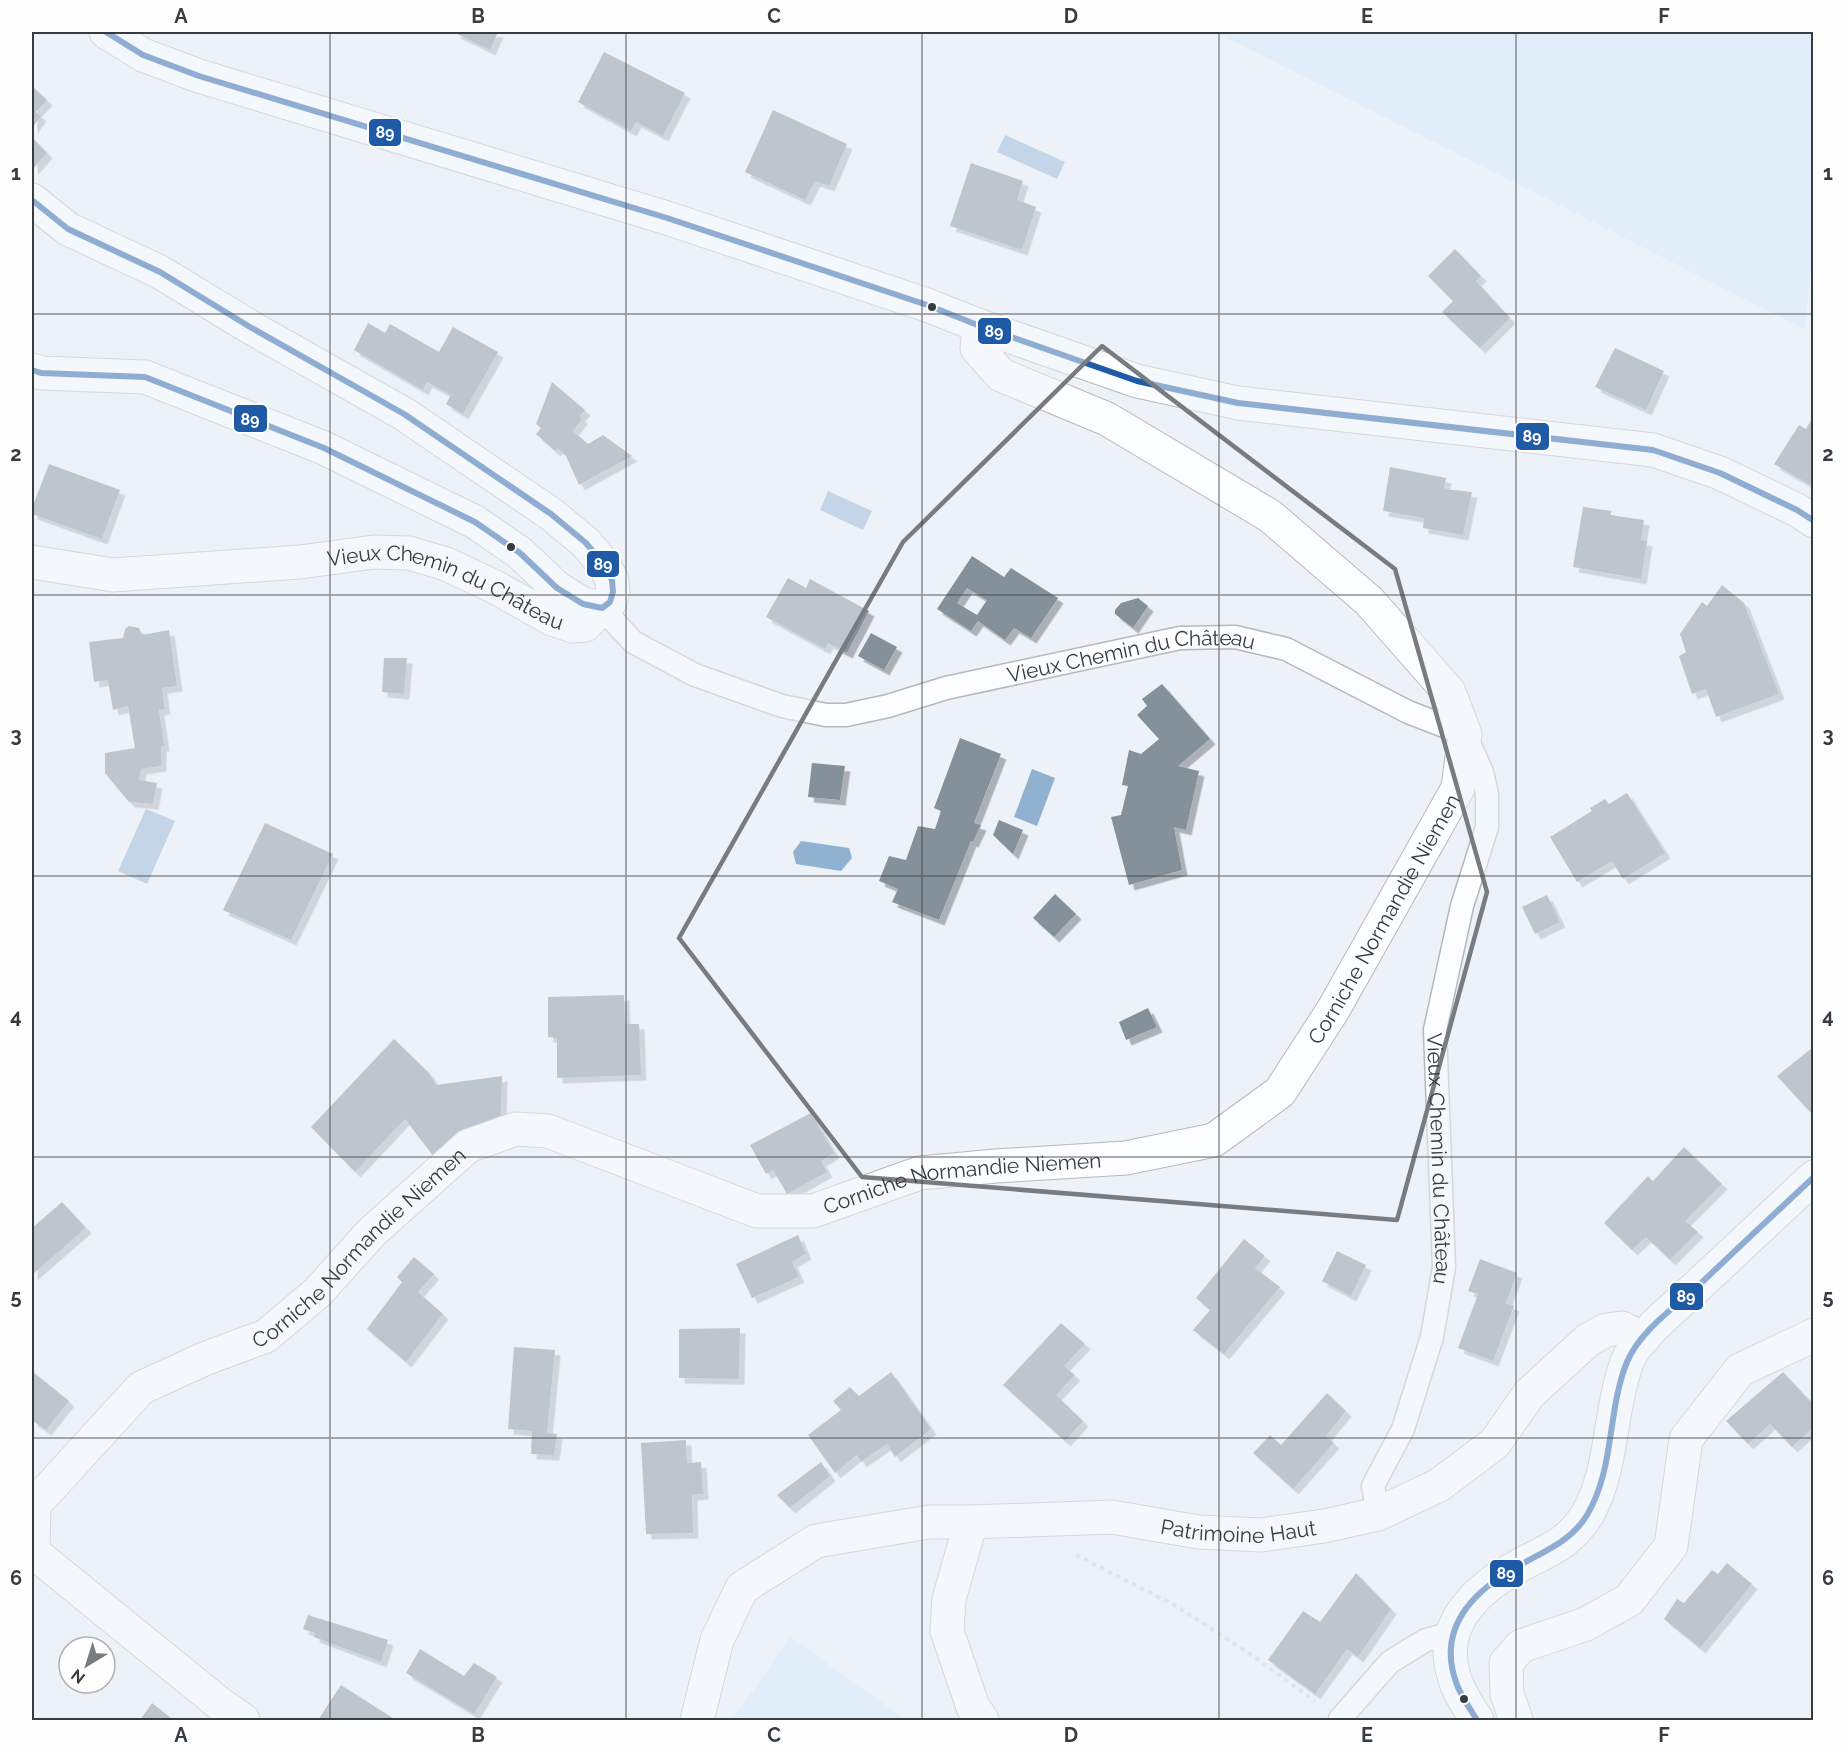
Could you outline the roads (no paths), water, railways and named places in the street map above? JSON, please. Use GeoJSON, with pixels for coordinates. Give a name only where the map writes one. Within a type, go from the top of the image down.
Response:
{"type":"FeatureCollection","features":[{"type":"Feature","properties":{"kind":"street"},"geometry":{"type":"LineString","coordinates":[[106,32],[143,55],[199,76],[667,218],[927,305],[1137,381],[1238,402],[1653,450],[1720,473],[1797,510],[1814,521]]}},
{"type":"Feature","properties":{"kind":"street"},"geometry":{"type":"LineString","coordinates":[[32,200],[68,229],[160,272],[250,327],[404,414],[551,514],[586,543],[604,565],[612,580],[613,592],[610,602],[602,608],[582,604],[558,588],[520,553],[475,522],[324,448],[145,377],[41,373],[32,370]]}},
{"type":"Feature","properties":{"kind":"street"},"geometry":{"type":"LineString","coordinates":[[980,326],[976,348],[1001,375],[1107,419],[1270,516],[1377,610],[1449,692],[1466,734]]}},
{"type":"Feature","properties":{"kind":"street","name":"Vieux Chemin du Château"},"geometry":{"type":"LineString","coordinates":[[32,562],[113,575],[300,562],[374,552],[409,554],[446,564],[495,587],[552,619],[573,626],[585,625],[602,608]]}},
{"type":"Feature","properties":{"kind":"street","name":"Corniche Normandie Niemen"},"geometry":{"type":"LineString","coordinates":[[243,1720],[220,1704],[33,1552],[34,1505],[141,1388],[204,1359],[266,1336],[318,1292],[371,1233],[468,1146],[516,1129],[548,1131],[757,1211],[813,1211],[920,1173],[1126,1158],[1214,1140],[1280,1092],[1333,1010],[1458,788],[1466,734]]}},
{"type":"Feature","properties":{"kind":"street"},"geometry":{"type":"LineString","coordinates":[[1477,1720],[1454,1677],[1449,1654],[1451,1633],[1461,1613],[1482,1590],[1515,1568],[1552,1551],[1574,1533],[1587,1515],[1599,1490],[1620,1387],[1628,1360],[1643,1339],[1814,1177]]}},
{"type":"Feature","properties":{"kind":"street","name":"Patrimoine Haut"},"geometry":{"type":"LineString","coordinates":[[697,1720],[717,1640],[742,1588],[816,1541],[929,1522],[1112,1517],[1198,1532],[1261,1535],[1324,1526],[1378,1514],[1439,1485],[1495,1443],[1529,1394],[1588,1340],[1606,1330],[1622,1328],[1643,1339]]}},
{"type":"Feature","properties":{"kind":"street"},"geometry":{"type":"LineString","coordinates":[[1516,1720],[1507,1694],[1506,1663],[1521,1646],[1586,1624],[1629,1600],[1671,1546],[1686,1439],[1740,1370],[1814,1335]]}},
{"type":"Feature","properties":{"kind":"street"},"geometry":{"type":"LineString","coordinates":[[971,1522],[949,1599],[947,1631],[973,1707],[982,1720]]}},
{"type":"Feature","properties":{"kind":"lane","name":"Vieux Chemin du Château"},"geometry":{"type":"LineString","coordinates":[[602,608],[633,642],[695,675],[782,706],[817,714],[846,715],[888,706],[946,688],[1180,638],[1235,636],[1286,649],[1408,712],[1466,734],[1482,772],[1487,794],[1487,827],[1462,906],[1436,1030],[1444,1267],[1431,1337],[1403,1429],[1373,1486],[1378,1514]]}},
{"type":"Feature","properties":{"kind":"lane"},"geometry":{"type":"LineString","coordinates":[[1341,1719],[1390,1662],[1426,1640],[1451,1633]]}}]}
